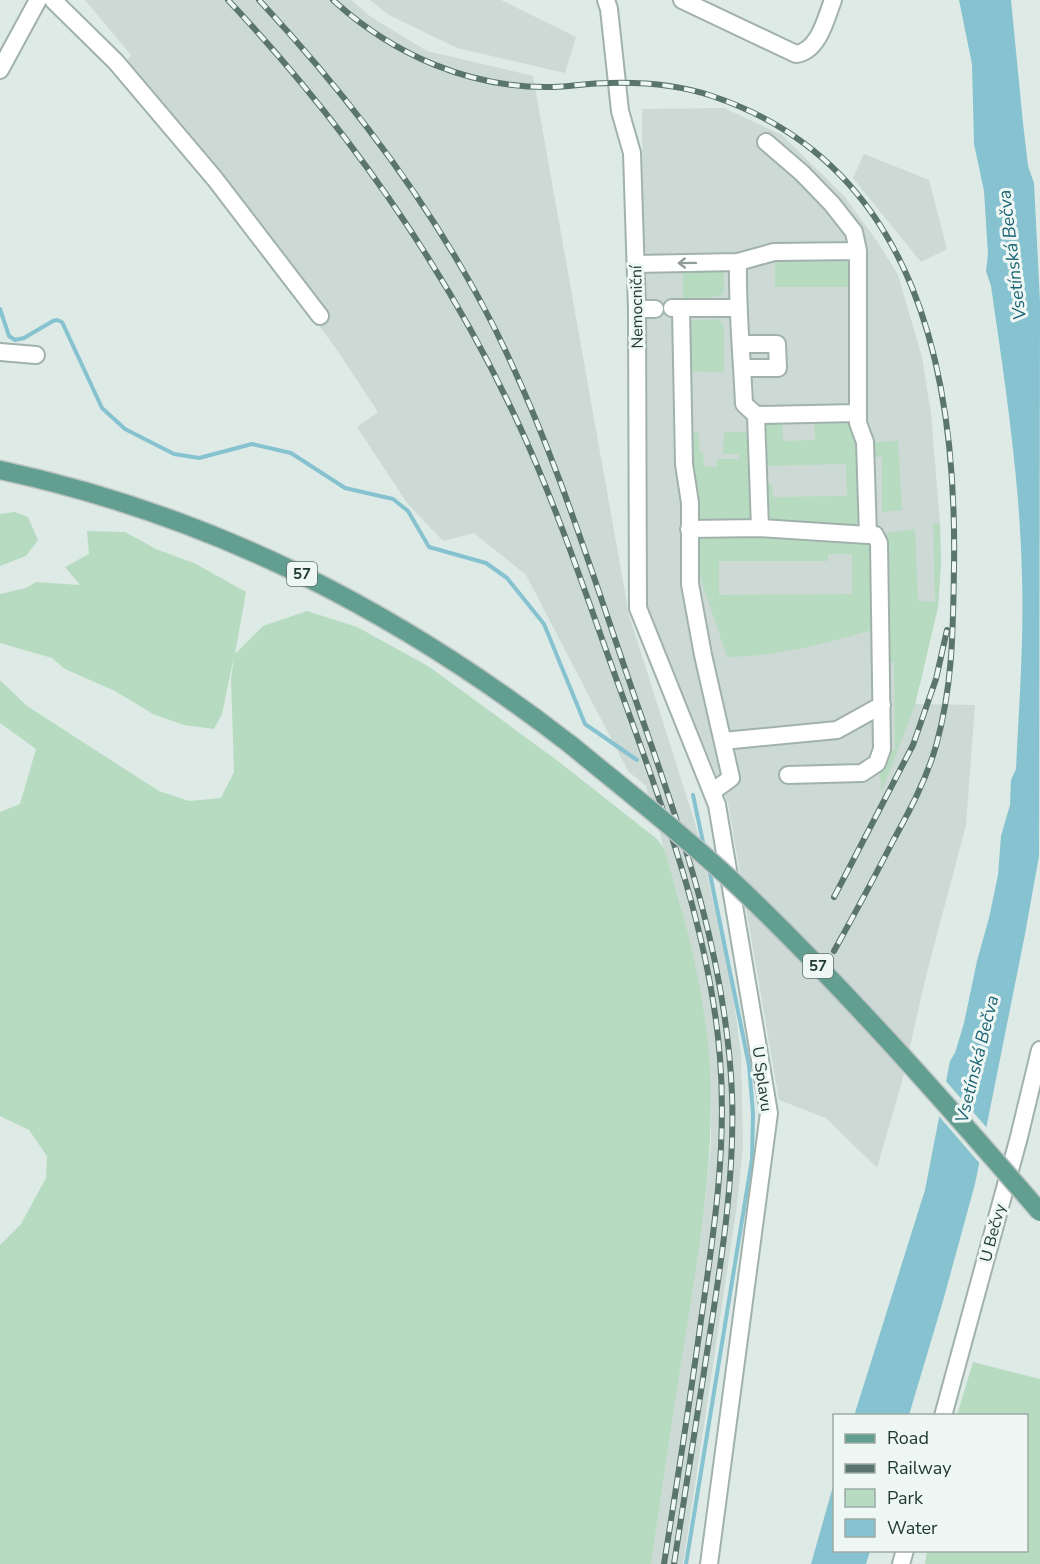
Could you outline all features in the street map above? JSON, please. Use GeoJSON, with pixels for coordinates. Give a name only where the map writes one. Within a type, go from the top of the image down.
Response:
{"type":"FeatureCollection","features":[{"type":"Feature","properties":{"kind":"main road","name":"57"},"geometry":{"type":"LineString","coordinates":[[0,470],[120,501],[182,523],[285,566],[347,597],[436,649],[486,682],[571,745],[700,852],[739,888],[799,946],[917,1070],[1040,1212]]}},
{"type":"Feature","properties":{"kind":"street"},"geometry":{"type":"LineString","coordinates":[[0,70],[38,0]]}},
{"type":"Feature","properties":{"kind":"street"},"geometry":{"type":"LineString","coordinates":[[53,0],[116,62],[207,170],[320,316]]}},
{"type":"Feature","properties":{"kind":"street"},"geometry":{"type":"LineString","coordinates":[[682,0],[796,54],[806,51],[814,43],[833,0]]}},
{"type":"Feature","properties":{"kind":"street","name":"Nemocniční"},"geometry":{"type":"LineString","coordinates":[[609,3],[620,111],[633,153],[637,309],[638,608]]}},
{"type":"Feature","properties":{"kind":"street"},"geometry":{"type":"LineString","coordinates":[[766,142],[802,173],[832,204],[854,232],[858,251],[857,413],[865,442],[868,534]]}},
{"type":"Feature","properties":{"kind":"street"},"geometry":{"type":"LineString","coordinates":[[636,264],[738,262],[774,252],[858,251]]}},
{"type":"Feature","properties":{"kind":"street"},"geometry":{"type":"LineString","coordinates":[[738,262],[738,308],[744,404],[756,415],[857,413]]}},
{"type":"Feature","properties":{"kind":"street"},"geometry":{"type":"LineString","coordinates":[[712,792],[731,778],[690,584],[690,503],[684,464],[676,308],[738,308]]}},
{"type":"Feature","properties":{"kind":"street"},"geometry":{"type":"LineString","coordinates":[[637,309],[655,309]]}},
{"type":"Feature","properties":{"kind":"street"},"geometry":{"type":"LineString","coordinates":[[742,344],[777,344],[778,368],[743,368]]}},
{"type":"Feature","properties":{"kind":"street"},"geometry":{"type":"LineString","coordinates":[[0,352],[36,355]]}},
{"type":"Feature","properties":{"kind":"street"},"geometry":{"type":"LineString","coordinates":[[756,415],[760,528]]}},
{"type":"Feature","properties":{"kind":"street"},"geometry":{"type":"LineString","coordinates":[[689,529],[760,528],[868,534],[874,535],[879,543],[882,749],[877,763],[862,773],[788,775]]}},
{"type":"Feature","properties":{"kind":"street","name":"U Splavu"},"geometry":{"type":"LineString","coordinates":[[638,608],[717,805],[769,1113],[709,1564]]}},
{"type":"Feature","properties":{"kind":"street"},"geometry":{"type":"LineString","coordinates":[[723,741],[837,730],[882,705]]}},
{"type":"Feature","properties":{"kind":"street","name":"U Bečvy"},"geometry":{"type":"LineString","coordinates":[[944,1414],[1019,1137],[1040,1050]]}},
{"type":"Feature","properties":{"kind":"shaded area"},"geometry":{"type":"Polygon","coordinates":[[[85,0],[351,0],[371,17],[427,51],[533,76],[629,615],[695,823],[730,973],[741,1054],[743,1145],[737,1205],[683,1564],[651,1564],[705,1202],[711,1144],[711,1099],[704,1012],[698,980],[680,903],[646,786],[628,771],[526,575],[474,533],[443,541],[407,503],[357,427],[378,412],[337,350],[221,193],[118,75],[131,55],[85,0]]]}},
{"type":"Feature","properties":{"kind":"shaded area"},"geometry":{"type":"Polygon","coordinates":[[[370,0],[501,0],[576,37],[565,73],[457,48],[389,15],[370,0]]]}},
{"type":"Feature","properties":{"kind":"shaded area"},"geometry":{"type":"Polygon","coordinates":[[[724,108],[782,135],[844,196],[879,244],[898,275],[922,357],[931,414],[940,523],[941,562],[938,607],[915,704],[975,705],[966,825],[926,976],[901,1085],[877,1168],[826,1118],[779,1100],[728,803],[646,606],[642,109],[724,108]]]}},
{"type":"Feature","properties":{"kind":"shaded area"},"geometry":{"type":"Polygon","coordinates":[[[864,154],[929,180],[947,249],[921,262],[853,178],[864,154]]]}},
{"type":"Feature","properties":{"kind":"green space"},"geometry":{"type":"Polygon","coordinates":[[[858,251],[857,287],[775,287],[775,255],[858,251]]]}},
{"type":"Feature","properties":{"kind":"green space"},"geometry":{"type":"Polygon","coordinates":[[[724,270],[722,295],[683,298],[683,271],[724,270]]]}},
{"type":"Feature","properties":{"kind":"green space"},"geometry":{"type":"Polygon","coordinates":[[[718,319],[723,323],[724,330],[724,372],[687,371],[688,324],[693,320],[718,319]]]}},
{"type":"Feature","properties":{"kind":"green space"},"geometry":{"type":"Polygon","coordinates":[[[857,413],[865,442],[898,441],[902,510],[882,512],[882,457],[865,457],[875,535],[915,529],[918,601],[935,602],[933,524],[940,523],[941,562],[938,607],[915,705],[881,794],[877,763],[882,749],[895,749],[894,662],[882,662],[879,628],[785,652],[727,657],[693,560],[683,431],[699,433],[699,451],[703,452],[704,466],[717,467],[717,459],[739,459],[739,454],[723,454],[724,432],[757,432],[756,415],[782,414],[783,441],[815,440],[814,414],[857,413]],[[846,464],[759,466],[767,484],[772,484],[773,497],[847,496],[846,464]],[[828,554],[828,561],[719,561],[719,595],[852,594],[852,554],[828,554]]]}},
{"type":"Feature","properties":{"kind":"green space"},"geometry":{"type":"Polygon","coordinates":[[[15,512],[28,517],[38,540],[26,556],[0,566],[0,514],[15,512]]]}},
{"type":"Feature","properties":{"kind":"green space"},"geometry":{"type":"Polygon","coordinates":[[[87,531],[125,532],[156,549],[196,564],[246,592],[235,654],[263,626],[307,611],[357,627],[428,666],[554,758],[657,839],[664,848],[698,977],[706,1029],[711,1090],[709,1158],[702,1225],[651,1564],[0,1564],[0,1245],[21,1224],[46,1178],[47,1156],[29,1130],[0,1116],[0,812],[20,804],[36,749],[0,723],[0,680],[27,706],[159,791],[189,801],[221,798],[234,772],[231,679],[234,656],[222,714],[214,729],[184,725],[153,714],[115,691],[65,669],[52,658],[0,643],[0,594],[26,588],[36,582],[80,585],[65,567],[89,554],[87,531]]]}},
{"type":"Feature","properties":{"kind":"green space"},"geometry":{"type":"Polygon","coordinates":[[[973,1362],[1040,1379],[1040,1564],[925,1564],[927,1552],[1028,1552],[1028,1414],[957,1414],[973,1362]]]}},
{"type":"Feature","properties":{"kind":"water","name":"Vsetínská Bečva"},"geometry":{"type":"Polygon","coordinates":[[[959,0],[1011,0],[1028,166],[1034,183],[1040,302],[1039,856],[975,1184],[909,1414],[855,1414],[925,1190],[950,1061],[955,1053],[964,1023],[989,918],[998,875],[1001,836],[1010,805],[1011,780],[1016,769],[1021,673],[1021,540],[1011,431],[991,286],[986,271],[988,254],[984,191],[974,144],[972,64],[959,0]]]}},
{"type":"Feature","properties":{"kind":"water"},"geometry":{"type":"Polygon","coordinates":[[[833,1487],[833,1552],[870,1552],[866,1564],[811,1564],[833,1487]]]}},
{"type":"Feature","properties":{"kind":"pier"},"geometry":{"type":"Polygon","coordinates":[[[944,1079],[988,1129],[981,1165],[937,1114],[944,1079]]]}},
{"type":"Feature","properties":{"kind":"waterway"},"geometry":{"type":"LineString","coordinates":[[0,309],[9,336],[15,340],[24,338],[53,321],[62,322],[102,408],[125,429],[174,454],[199,458],[252,444],[291,453],[345,488],[393,499],[408,511],[429,547],[486,563],[507,578],[544,624],[585,724],[637,760]]}},
{"type":"Feature","properties":{"kind":"waterway"},"geometry":{"type":"LineString","coordinates":[[693,795],[704,847]]}},
{"type":"Feature","properties":{"kind":"waterway"},"geometry":{"type":"LineString","coordinates":[[686,1564],[752,1159],[753,1113],[749,1065],[709,869]]}},
{"type":"Feature","properties":{"kind":"railway"},"geometry":{"type":"LineString","coordinates":[[228,0],[314,98],[391,202],[427,256],[491,368],[548,491],[652,779],[682,870],[706,963],[715,1011],[720,1058],[722,1124],[718,1189],[710,1254],[664,1564]]}},
{"type":"Feature","properties":{"kind":"railway"},"geometry":{"type":"LineString","coordinates":[[259,0],[326,76],[389,156],[445,240],[495,329],[536,420],[572,513],[669,798],[699,894],[721,992],[728,1043],[732,1094],[731,1158],[722,1252],[674,1564]]}},
{"type":"Feature","properties":{"kind":"railway"},"geometry":{"type":"LineString","coordinates":[[333,0],[381,37],[435,65],[463,75],[523,86],[554,87],[595,83],[648,84],[687,89],[712,96],[782,128],[837,172],[880,225],[911,286],[933,352],[946,423],[953,495],[954,567],[951,657],[942,723],[927,771],[917,795],[834,951]]}},
{"type":"Feature","properties":{"kind":"railway"},"geometry":{"type":"LineString","coordinates":[[834,897],[913,745],[936,679],[947,630]]}}]}
